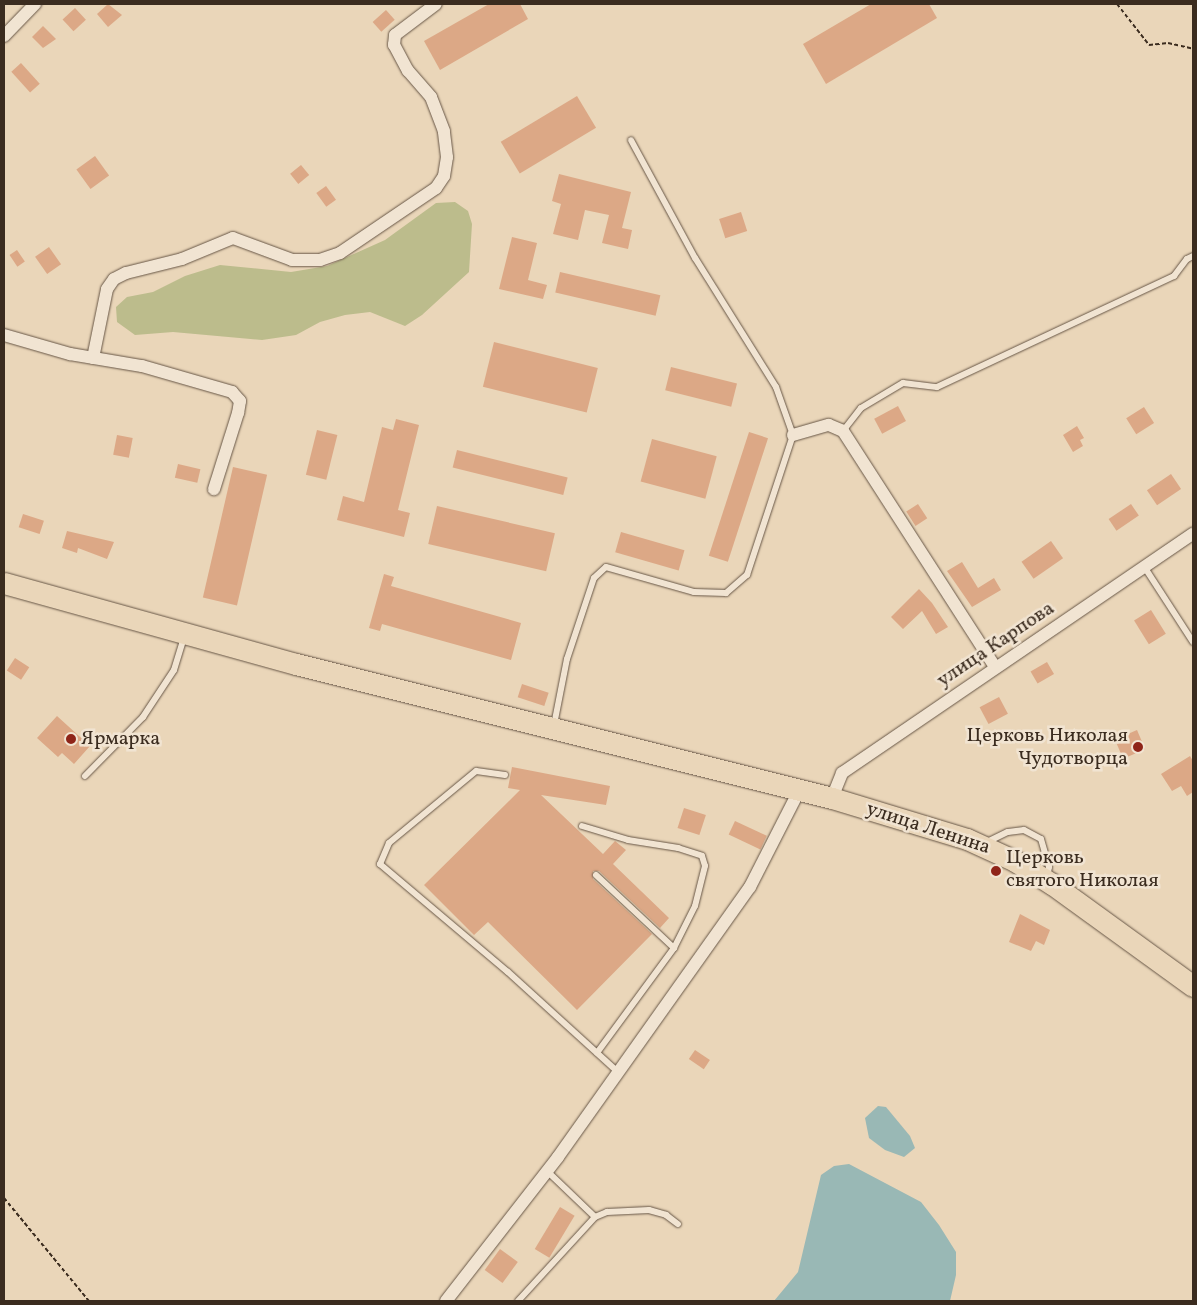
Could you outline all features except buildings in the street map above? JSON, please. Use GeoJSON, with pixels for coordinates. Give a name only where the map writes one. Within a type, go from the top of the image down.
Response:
{"type":"FeatureCollection","features":[{"type":"Feature","properties":{"kind":"main road","name":"улица Ленина"},"geometry":{"type":"LineString","coordinates":[[4,583],[185,634],[832,798],[981,845],[1046,880],[1193,986]]}},
{"type":"Feature","properties":{"kind":"street"},"geometry":{"type":"LineString","coordinates":[[4,36],[35,4]]}},
{"type":"Feature","properties":{"kind":"street"},"geometry":{"type":"LineString","coordinates":[[93,358],[107,289],[114,279],[126,272],[182,259],[233,238],[292,260],[320,260],[340,253],[436,188],[444,176],[447,157],[444,131],[431,97],[408,72],[394,45],[395,35],[436,4]]}},
{"type":"Feature","properties":{"kind":"street"},"geometry":{"type":"LineString","coordinates":[[4,335],[93,358],[142,366],[232,392],[240,401],[238,413],[214,489]]}},
{"type":"Feature","properties":{"kind":"street"},"geometry":{"type":"LineString","coordinates":[[793,435],[829,425],[843,431],[995,667]]}},
{"type":"Feature","properties":{"kind":"street","name":"улица Карпова"},"geometry":{"type":"LineString","coordinates":[[832,798],[842,773],[995,667],[1193,534]]}},
{"type":"Feature","properties":{"kind":"street"},"geometry":{"type":"LineString","coordinates":[[446,1301],[547,1171],[750,887],[799,790]]}},
{"type":"Feature","properties":{"kind":"lane"},"geometry":{"type":"LineString","coordinates":[[553,726],[567,658],[594,578],[606,567],[694,592],[726,593],[747,575],[793,435],[776,387],[695,258],[631,140]]}},
{"type":"Feature","properties":{"kind":"lane"},"geometry":{"type":"LineString","coordinates":[[843,431],[861,408],[904,383],[938,387],[1174,276],[1187,259],[1193,256]]}},
{"type":"Feature","properties":{"kind":"lane"},"geometry":{"type":"LineString","coordinates":[[1145,568],[1193,642]]}},
{"type":"Feature","properties":{"kind":"lane"},"geometry":{"type":"LineString","coordinates":[[85,776],[143,717],[174,670],[185,634]]}},
{"type":"Feature","properties":{"kind":"lane"},"geometry":{"type":"LineString","coordinates":[[505,775],[476,771],[389,843],[380,864],[508,972],[618,1072]]}},
{"type":"Feature","properties":{"kind":"lane"},"geometry":{"type":"LineString","coordinates":[[582,826],[702,856],[706,866],[695,906],[674,948],[597,1053]]}},
{"type":"Feature","properties":{"kind":"lane"},"geometry":{"type":"LineString","coordinates":[[981,845],[1008,832],[1024,830],[1041,839],[1049,867],[1046,880]]}},
{"type":"Feature","properties":{"kind":"lane"},"geometry":{"type":"LineString","coordinates":[[596,875],[674,948]]}},
{"type":"Feature","properties":{"kind":"lane"},"geometry":{"type":"LineString","coordinates":[[547,1171],[595,1218]]}},
{"type":"Feature","properties":{"kind":"lane"},"geometry":{"type":"LineString","coordinates":[[518,1301],[595,1218],[607,1212],[649,1210],[678,1224]]}},
{"type":"Feature","properties":{"kind":"path"},"geometry":{"type":"LineString","coordinates":[[1116,4],[1149,45],[1168,43],[1193,49]]}},
{"type":"Feature","properties":{"kind":"path"},"geometry":{"type":"LineString","coordinates":[[4,1198],[89,1301]]}},
{"type":"Feature","properties":{"kind":"green space"},"geometry":{"type":"Polygon","coordinates":[[[455,202],[468,211],[472,224],[469,272],[422,315],[405,326],[370,312],[345,315],[320,322],[296,335],[262,340],[173,332],[135,335],[117,322],[116,307],[127,297],[153,292],[185,276],[220,265],[291,272],[327,266],[385,240],[436,203],[455,202]]]}},
{"type":"Feature","properties":{"kind":"water"},"geometry":{"type":"Polygon","coordinates":[[[878,1106],[886,1107],[910,1136],[915,1148],[904,1157],[885,1150],[869,1138],[865,1118],[878,1106]]]}},
{"type":"Feature","properties":{"kind":"water"},"geometry":{"type":"Polygon","coordinates":[[[849,1164],[921,1202],[939,1225],[956,1252],[956,1275],[950,1301],[774,1301],[798,1272],[821,1175],[834,1166],[849,1164]]]}},
{"type":"Feature","properties":{"kind":"place","name":"Ярмарка"},"geometry":{"type":"Point","coordinates":[71,739]}},
{"type":"Feature","properties":{"kind":"place","name":"Церковь Николая Чудотворца"},"geometry":{"type":"Point","coordinates":[1138,747]}},
{"type":"Feature","properties":{"kind":"place","name":"Церковь святого Николая"},"geometry":{"type":"Point","coordinates":[996,871]}}]}
